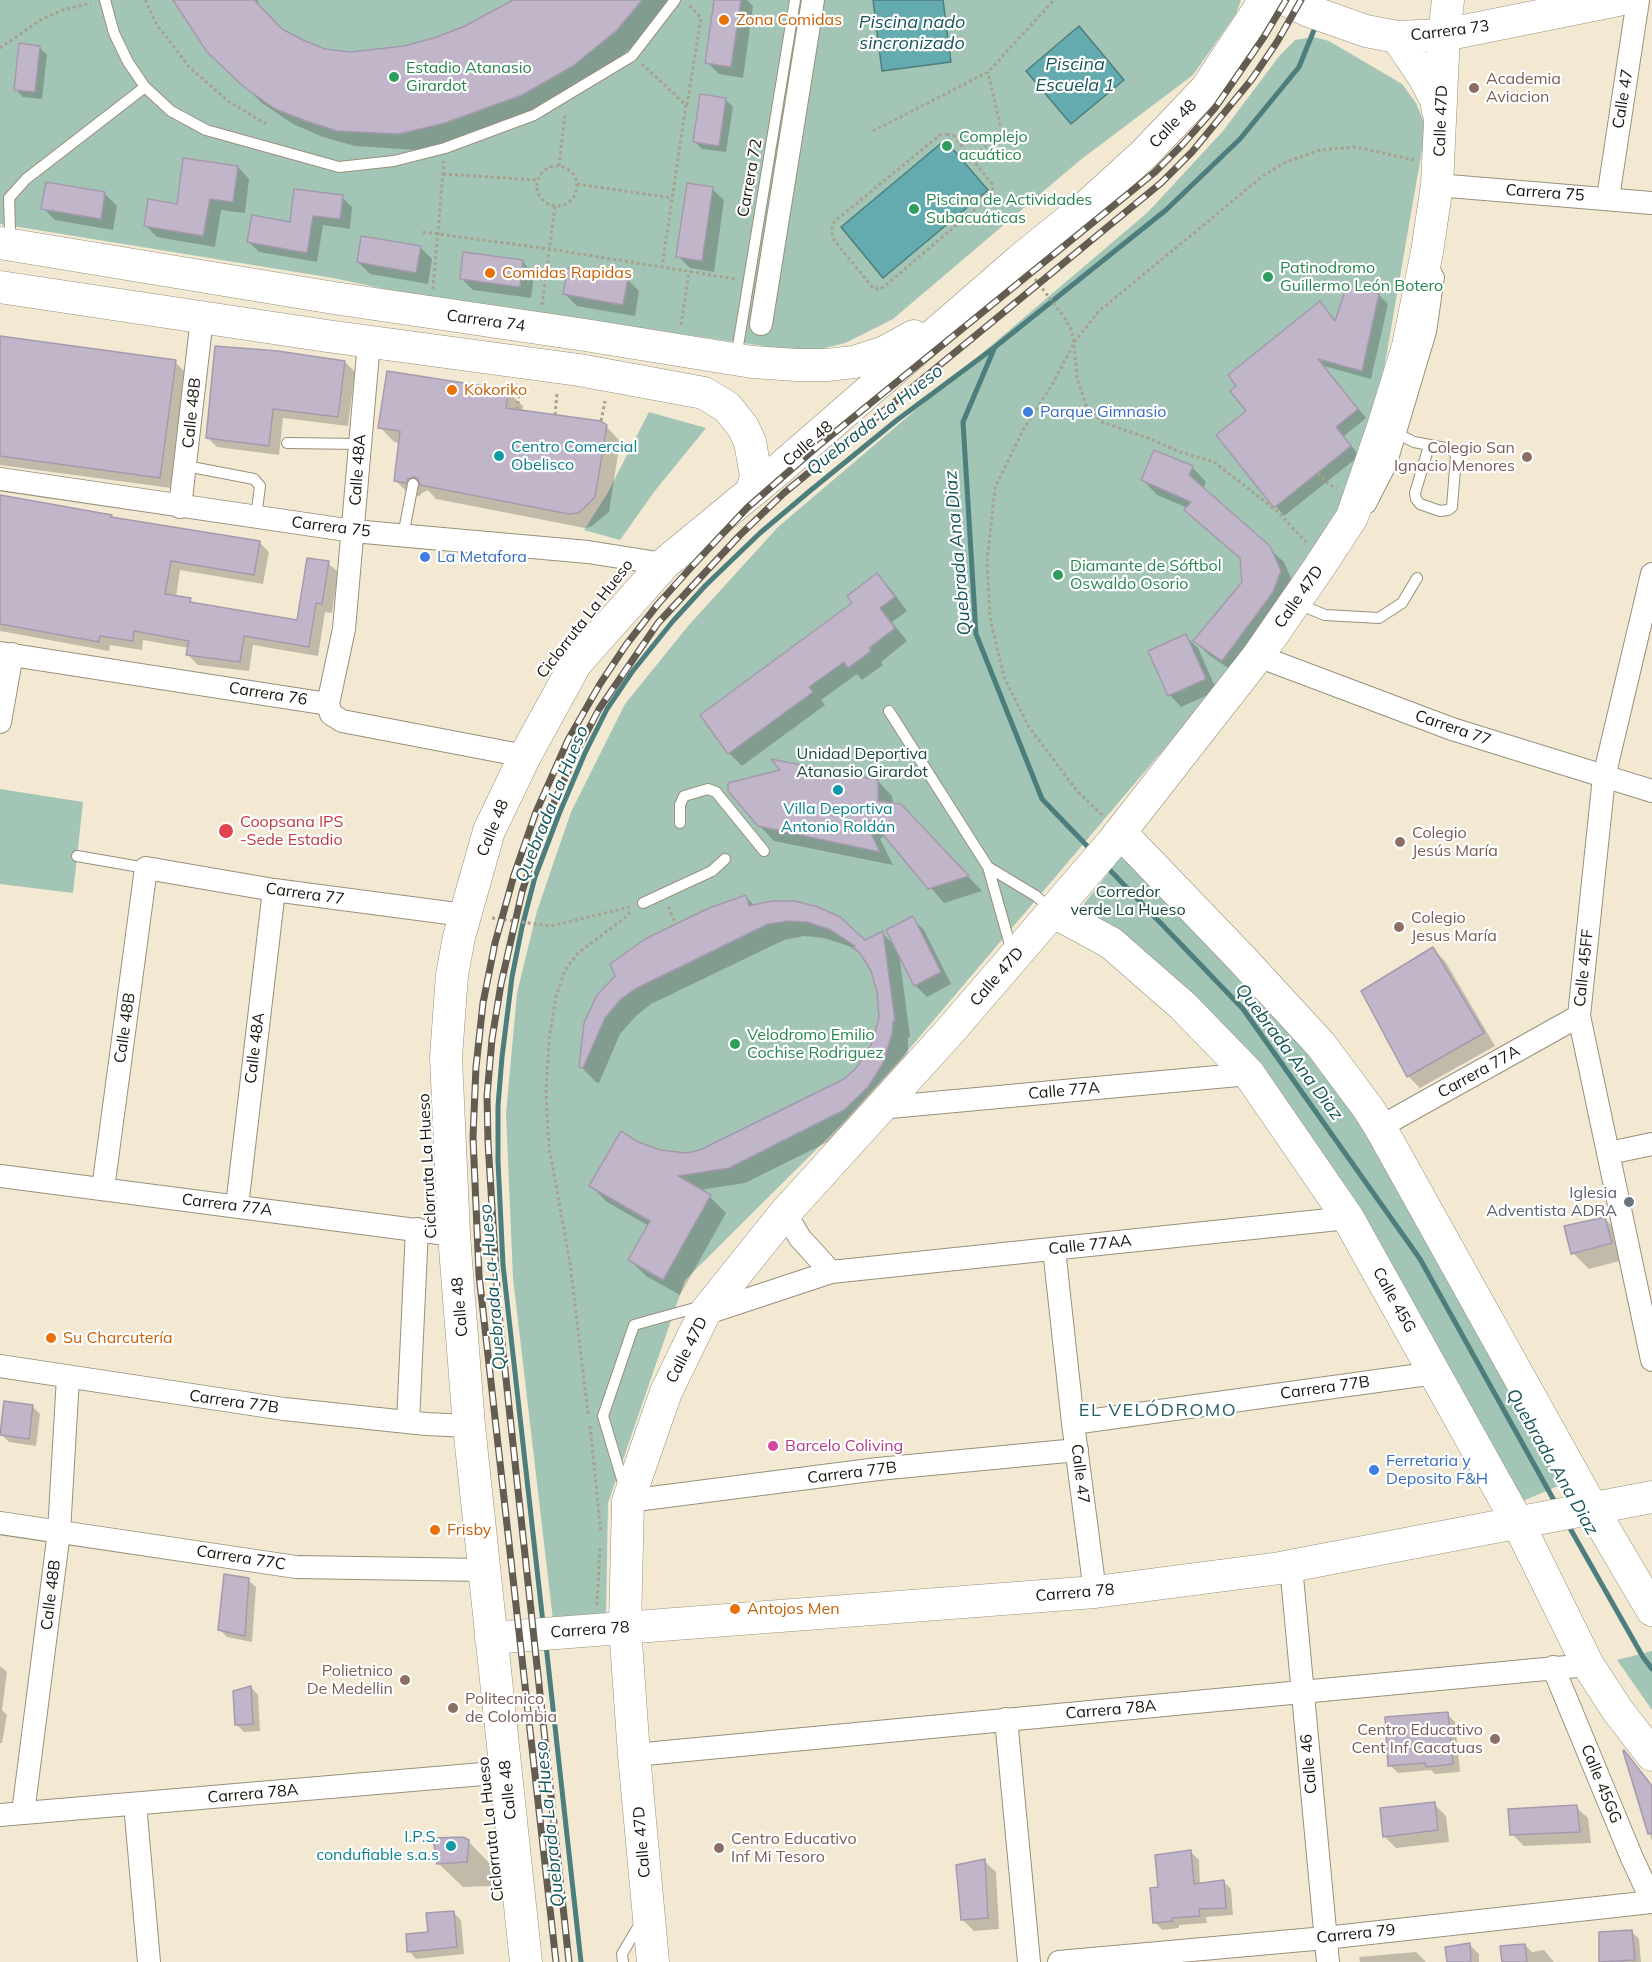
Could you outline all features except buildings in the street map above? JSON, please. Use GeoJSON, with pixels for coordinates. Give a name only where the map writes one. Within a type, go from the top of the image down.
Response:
{"type":"FeatureCollection","features":[{"type":"Feature","properties":{"kind":"main road","name":"Calle 48"},"geometry":{"type":"LineString","coordinates":[[526,1962],[469,1426],[454,1235],[446,1058],[452,975],[478,917],[489,831],[525,756],[576,663],[664,564],[1088,205],[1144,154],[1206,89],[1265,0]]}},
{"type":"Feature","properties":{"kind":"main road","name":"Calle 47D"},"geometry":{"type":"LineString","coordinates":[[653,1962],[634,1755],[606,1629],[628,1501],[666,1392],[709,1308],[785,1213],[951,1030],[1064,900],[1113,832],[1258,656],[1352,517],[1392,431],[1427,252],[1437,185],[1444,35],[1448,0]]}},
{"type":"Feature","properties":{"kind":"main road"},"geometry":{"type":"LineString","coordinates":[[1457,0],[1477,17],[1515,22]]}},
{"type":"Feature","properties":{"kind":"main road","name":"Carrera 73"},"geometry":{"type":"LineString","coordinates":[[1297,5],[1366,31],[1397,37],[1444,35],[1618,0]]}},
{"type":"Feature","properties":{"kind":"main road"},"geometry":{"type":"LineString","coordinates":[[1397,37],[1424,77],[1436,100],[1441,124]]}},
{"type":"Feature","properties":{"kind":"main road","name":"Carrera 74"},"geometry":{"type":"LineString","coordinates":[[4,243],[334,298],[736,360],[796,365],[854,362],[885,352],[963,309]]}},
{"type":"Feature","properties":{"kind":"main road"},"geometry":{"type":"LineString","coordinates":[[0,287],[369,342],[579,370],[704,393],[727,407],[743,427],[750,442],[756,476],[752,491]]}},
{"type":"Feature","properties":{"kind":"main road","name":"Calle 45G"},"geometry":{"type":"LineString","coordinates":[[1113,832],[1242,959],[1321,1045],[1380,1127],[1560,1523],[1588,1665],[1618,1711],[1652,1755]]}},
{"type":"Feature","properties":{"kind":"main road","name":"Calle 45G"},"geometry":{"type":"LineString","coordinates":[[1064,900],[1091,930],[1111,943],[1183,1006],[1249,1074],[1348,1218],[1435,1373],[1560,1523],[1652,1610]]}},
{"type":"Feature","properties":{"kind":"main road","name":"Carrera 78"},"geometry":{"type":"LineString","coordinates":[[491,1638],[1095,1592],[1290,1566],[1560,1523],[1652,1497]]}},
{"type":"Feature","properties":{"kind":"street"},"geometry":{"type":"LineString","coordinates":[[761,324],[813,0]]}},
{"type":"Feature","properties":{"kind":"street","name":"Calle 47"},"geometry":{"type":"LineString","coordinates":[[1608,198],[1638,0]]}},
{"type":"Feature","properties":{"kind":"street","name":"Carrera 75"},"geometry":{"type":"LineString","coordinates":[[1437,185],[1652,202]]}},
{"type":"Feature","properties":{"kind":"street","name":"Calle 48B"},"geometry":{"type":"LineString","coordinates":[[180,507],[202,318]]}},
{"type":"Feature","properties":{"kind":"street","name":"Calle 48A"},"geometry":{"type":"LineString","coordinates":[[328,704],[344,629],[369,342]]}},
{"type":"Feature","properties":{"kind":"street","name":"Carrera 75"},"geometry":{"type":"LineString","coordinates":[[0,479],[353,531],[588,552],[664,564]]}},
{"type":"Feature","properties":{"kind":"street","name":"Calle 45FF"},"geometry":{"type":"LineString","coordinates":[[1652,574],[1604,777],[1579,1016],[1652,1360]]}},
{"type":"Feature","properties":{"kind":"street"},"geometry":{"type":"LineString","coordinates":[[0,722],[6,654]]}},
{"type":"Feature","properties":{"kind":"street","name":"Carrera 76"},"geometry":{"type":"LineString","coordinates":[[6,654],[328,704],[331,714],[342,721],[525,756]]}},
{"type":"Feature","properties":{"kind":"street","name":"Carrera 77"},"geometry":{"type":"LineString","coordinates":[[1258,656],[1452,729],[1652,791]]}},
{"type":"Feature","properties":{"kind":"street","name":"Calle 48B"},"geometry":{"type":"LineString","coordinates":[[103,1189],[146,867]]}},
{"type":"Feature","properties":{"kind":"street","name":"Carrera 77"},"geometry":{"type":"LineString","coordinates":[[146,867],[274,891],[478,917]]}},
{"type":"Feature","properties":{"kind":"street","name":"Calle 48A"},"geometry":{"type":"LineString","coordinates":[[237,1206],[274,891]]}},
{"type":"Feature","properties":{"kind":"street","name":"Carrera 77A"},"geometry":{"type":"LineString","coordinates":[[1380,1127],[1579,1016]]}},
{"type":"Feature","properties":{"kind":"street","name":"Calle 77A"},"geometry":{"type":"LineString","coordinates":[[879,1108],[1249,1074]]}},
{"type":"Feature","properties":{"kind":"street"},"geometry":{"type":"LineString","coordinates":[[1609,1153],[1652,1144]]}},
{"type":"Feature","properties":{"kind":"street","name":"Carrera 77A"},"geometry":{"type":"LineString","coordinates":[[0,1176],[454,1235]]}},
{"type":"Feature","properties":{"kind":"street"},"geometry":{"type":"LineString","coordinates":[[785,1213],[800,1238],[831,1272]]}},
{"type":"Feature","properties":{"kind":"street","name":"Calle 77AA"},"geometry":{"type":"LineString","coordinates":[[709,1308],[831,1272],[1348,1218]]}},
{"type":"Feature","properties":{"kind":"street"},"geometry":{"type":"LineString","coordinates":[[408,1422],[417,1229]]}},
{"type":"Feature","properties":{"kind":"street","name":"Calle 47"},"geometry":{"type":"LineString","coordinates":[[1054,1249],[1095,1592]]}},
{"type":"Feature","properties":{"kind":"street","name":"Carrera 77B"},"geometry":{"type":"LineString","coordinates":[[0,1366],[284,1409],[469,1426]]}},
{"type":"Feature","properties":{"kind":"street","name":"Carrera 77B"},"geometry":{"type":"LineString","coordinates":[[1073,1423],[1435,1373]]}},
{"type":"Feature","properties":{"kind":"street","name":"Calle 48B"},"geometry":{"type":"LineString","coordinates":[[23,1813],[59,1533],[68,1377]]}},
{"type":"Feature","properties":{"kind":"street","name":"Carrera 77B"},"geometry":{"type":"LineString","coordinates":[[628,1501],[878,1469],[1077,1450]]}},
{"type":"Feature","properties":{"kind":"street","name":"Carrera 77C"},"geometry":{"type":"LineString","coordinates":[[0,1523],[296,1567],[484,1570]]}},
{"type":"Feature","properties":{"kind":"street","name":"Calle 46"},"geometry":{"type":"LineString","coordinates":[[1290,1566],[1328,1962]]}},
{"type":"Feature","properties":{"kind":"street","name":"Carrera 78A"},"geometry":{"type":"LineString","coordinates":[[634,1755],[1588,1665]]}},
{"type":"Feature","properties":{"kind":"street","name":"Calle 45GG"},"geometry":{"type":"LineString","coordinates":[[1553,1667],[1652,1901]]}},
{"type":"Feature","properties":{"kind":"street"},"geometry":{"type":"LineString","coordinates":[[1006,1719],[1029,1962]]}},
{"type":"Feature","properties":{"kind":"street","name":"Carrera 78A"},"geometry":{"type":"LineString","coordinates":[[0,1815],[506,1772]]}},
{"type":"Feature","properties":{"kind":"street"},"geometry":{"type":"LineString","coordinates":[[135,1804],[149,1962]]}},
{"type":"Feature","properties":{"kind":"street","name":"Carrera 79"},"geometry":{"type":"LineString","coordinates":[[1059,1962],[1325,1938],[1652,1901]]}},
{"type":"Feature","properties":{"kind":"lane"},"geometry":{"type":"LineString","coordinates":[[101,1],[128,62],[145,87],[171,111],[206,130],[339,167],[394,161],[445,148],[534,115],[632,56],[675,0]]}},
{"type":"Feature","properties":{"kind":"lane","name":"Carrera 72"},"geometry":{"type":"LineString","coordinates":[[736,360],[795,0]]}},
{"type":"Feature","properties":{"kind":"lane"},"geometry":{"type":"LineString","coordinates":[[4,243],[10,230],[5,198],[26,179],[145,87]]}},
{"type":"Feature","properties":{"kind":"lane"},"geometry":{"type":"LineString","coordinates":[[1392,431],[1414,442],[1450,449],[1456,456],[1452,507],[1440,512],[1420,504],[1416,499],[1415,493],[1429,446]]}},
{"type":"Feature","properties":{"kind":"lane"},"geometry":{"type":"LineString","coordinates":[[287,444],[360,444]]}},
{"type":"Feature","properties":{"kind":"lane"},"geometry":{"type":"LineString","coordinates":[[186,466],[254,479],[260,486],[256,518]]}},
{"type":"Feature","properties":{"kind":"lane"},"geometry":{"type":"LineString","coordinates":[[403,536],[413,484]]}},
{"type":"Feature","properties":{"kind":"lane"},"geometry":{"type":"LineString","coordinates":[[1294,603],[1325,615],[1379,618],[1401,603],[1417,578]]}},
{"type":"Feature","properties":{"kind":"lane"},"geometry":{"type":"LineString","coordinates":[[889,711],[988,867],[1014,956]]}},
{"type":"Feature","properties":{"kind":"lane"},"geometry":{"type":"LineString","coordinates":[[680,823],[680,805],[684,796],[708,789],[716,792],[764,851]]}},
{"type":"Feature","properties":{"kind":"lane"},"geometry":{"type":"LineString","coordinates":[[77,856],[146,867]]}},
{"type":"Feature","properties":{"kind":"lane"},"geometry":{"type":"LineString","coordinates":[[643,903],[712,871],[725,859]]}},
{"type":"Feature","properties":{"kind":"lane"},"geometry":{"type":"LineString","coordinates":[[988,867],[1035,896],[1064,900]]}},
{"type":"Feature","properties":{"kind":"lane"},"geometry":{"type":"LineString","coordinates":[[628,1501],[603,1416],[634,1325],[709,1308]]}},
{"type":"Feature","properties":{"kind":"lane"},"geometry":{"type":"LineString","coordinates":[[623,1962],[622,1954],[648,1909]]}},
{"type":"Feature","properties":{"kind":"path"},"geometry":{"type":"LineString","coordinates":[[145,0],[158,25],[190,68],[228,101],[266,124]]}},
{"type":"Feature","properties":{"kind":"path"},"geometry":{"type":"LineString","coordinates":[[662,267],[701,18],[685,0]]}},
{"type":"Feature","properties":{"kind":"path"},"geometry":{"type":"LineString","coordinates":[[873,131],[988,72],[1054,0]]}},
{"type":"Feature","properties":{"kind":"path"},"geometry":{"type":"LineString","coordinates":[[0,48],[42,19],[63,10],[101,1]]}},
{"type":"Feature","properties":{"kind":"path"},"geometry":{"type":"LineString","coordinates":[[632,56],[686,105]]}},
{"type":"Feature","properties":{"kind":"path"},"geometry":{"type":"LineString","coordinates":[[971,159],[1002,134],[988,72]]}},
{"type":"Feature","properties":{"kind":"path"},"geometry":{"type":"LineString","coordinates":[[559,166],[565,125],[566,96]]}},
{"type":"Feature","properties":{"kind":"path"},"geometry":{"type":"LineString","coordinates":[[940,135],[954,136],[971,159],[994,188],[992,196],[886,285],[880,289],[873,288],[834,240],[832,229],[835,221],[940,135]]}},
{"type":"Feature","properties":{"kind":"path"},"geometry":{"type":"LineString","coordinates":[[1113,832],[1077,791],[1029,727],[1004,677],[990,618],[987,562],[995,488],[1023,430],[1074,343],[1098,312],[1264,175],[1286,162],[1320,150],[1356,147],[1418,161]]}},
{"type":"Feature","properties":{"kind":"path"},"geometry":{"type":"LineString","coordinates":[[432,297],[445,148]]}},
{"type":"Feature","properties":{"kind":"path"},"geometry":{"type":"LineString","coordinates":[[559,166],[572,172],[577,184],[576,192],[568,203],[555,206],[548,204],[538,194],[537,180],[546,169],[559,166]]}},
{"type":"Feature","properties":{"kind":"path"},"geometry":{"type":"LineString","coordinates":[[442,174],[537,180]]}},
{"type":"Feature","properties":{"kind":"path"},"geometry":{"type":"LineString","coordinates":[[577,184],[672,198]]}},
{"type":"Feature","properties":{"kind":"path"},"geometry":{"type":"LineString","coordinates":[[540,313],[555,206]]}},
{"type":"Feature","properties":{"kind":"path"},"geometry":{"type":"LineString","coordinates":[[423,232],[550,249],[737,279]]}},
{"type":"Feature","properties":{"kind":"path"},"geometry":{"type":"LineString","coordinates":[[680,333],[689,271]]}},
{"type":"Feature","properties":{"kind":"path"},"geometry":{"type":"LineString","coordinates":[[1042,289],[1071,329],[1077,378],[1086,405],[1102,422],[1180,452],[1214,462],[1277,511],[1324,560]]}},
{"type":"Feature","properties":{"kind":"path"},"geometry":{"type":"LineString","coordinates":[[517,410],[520,386]]}},
{"type":"Feature","properties":{"kind":"path"},"geometry":{"type":"LineString","coordinates":[[555,415],[557,393]]}},
{"type":"Feature","properties":{"kind":"path"},"geometry":{"type":"LineString","coordinates":[[601,421],[605,401]]}},
{"type":"Feature","properties":{"kind":"path"},"geometry":{"type":"LineString","coordinates":[[1318,472],[1329,485],[1340,488]]}},
{"type":"Feature","properties":{"kind":"path"},"geometry":{"type":"LineString","coordinates":[[662,894],[676,924]]}},
{"type":"Feature","properties":{"kind":"path"},"geometry":{"type":"LineString","coordinates":[[478,917],[552,926],[634,906],[627,916],[578,953],[565,970],[554,1008],[549,1039],[546,1092],[549,1147],[570,1263],[599,1509],[601,1536],[596,1611],[606,1629]]}},
{"type":"Feature","properties":{"kind":"green space"},"geometry":{"type":"Polygon","coordinates":[[[0,0],[1241,0],[1236,14],[1193,75],[1079,161],[893,319],[845,343],[821,349],[791,350],[418,296],[333,278],[0,224],[0,0]]]}},
{"type":"Feature","properties":{"kind":"green space","name":"Unidad Deportiva Atanasio Girardot"},"geometry":{"type":"Polygon","coordinates":[[[1314,37],[1329,41],[1402,84],[1416,103],[1426,127],[1380,392],[1371,423],[1320,556],[1192,716],[899,1061],[842,1124],[685,1280],[608,1503],[606,1613],[553,1620],[513,1278],[506,1114],[517,993],[537,911],[571,812],[625,704],[688,626],[778,527],[1148,212],[1223,131],[1280,55],[1295,40],[1314,37]]]}},
{"type":"Feature","properties":{"kind":"green space"},"geometry":{"type":"Polygon","coordinates":[[[649,412],[706,428],[654,492],[620,540],[584,530],[607,494],[649,412]]]}},
{"type":"Feature","properties":{"kind":"green space"},"geometry":{"type":"Polygon","coordinates":[[[0,789],[83,802],[73,893],[0,884],[0,789]]]}},
{"type":"Feature","properties":{"kind":"green space","name":"Corredor verde La Hueso"},"geometry":{"type":"Polygon","coordinates":[[[1127,849],[1357,1107],[1570,1481],[1518,1503],[1252,1065],[1083,905],[1127,849]]]}},
{"type":"Feature","properties":{"kind":"green space"},"geometry":{"type":"Polygon","coordinates":[[[1652,1651],[1652,1710],[1617,1660],[1652,1651]]]}},
{"type":"Feature","properties":{"kind":"water","name":"Piscina nado sincronizado"},"geometry":{"type":"Polygon","coordinates":[[[873,0],[943,0],[951,62],[882,71],[873,0]]]}},
{"type":"Feature","properties":{"kind":"water","name":"Piscina Escuela 1"},"geometry":{"type":"Polygon","coordinates":[[[1079,26],[1124,80],[1071,124],[1026,71],[1079,26]]]}},
{"type":"Feature","properties":{"kind":"water","name":"Piscina de Actividades Subacuáticas"},"geometry":{"type":"Polygon","coordinates":[[[945,140],[988,190],[883,278],[841,227],[945,140]]]}},
{"type":"Feature","properties":{"kind":"waterway","name":"Quebrada La Hueso"},"geometry":{"type":"LineString","coordinates":[[543,1623],[503,1265],[498,1106],[512,977],[522,927],[535,877],[585,753],[607,709],[632,672],[673,621],[706,585],[760,533],[811,490],[1166,210],[1240,139],[1299,67],[1316,25]]}},
{"type":"Feature","properties":{"kind":"waterway","name":"Quebrada Ana Diaz"},"geometry":{"type":"LineString","coordinates":[[994,349],[963,422],[976,634],[1042,799],[1091,850]]}},
{"type":"Feature","properties":{"kind":"waterway","name":"Quebrada Ana Diaz"},"geometry":{"type":"LineString","coordinates":[[1106,866],[1243,1009],[1420,1259],[1556,1504]]}},
{"type":"Feature","properties":{"kind":"waterway","name":"Quebrada Ana Diaz"},"geometry":{"type":"LineString","coordinates":[[1567,1523],[1652,1669]]}},
{"type":"Feature","properties":{"kind":"waterway","name":"Quebrada La Hueso"},"geometry":{"type":"LineString","coordinates":[[546,1645],[581,1962]]}},
{"type":"Feature","properties":{"kind":"railway"},"geometry":{"type":"LineString","coordinates":[[556,1962],[479,1275],[473,1137],[476,1067],[483,1003],[495,943],[514,875],[536,812],[568,740],[600,684],[626,645],[658,604],[696,562],[747,508],[818,446],[1155,172],[1215,108],[1264,37],[1286,0]]}},
{"type":"Feature","properties":{"kind":"railway"},"geometry":{"type":"LineString","coordinates":[[569,1962],[498,1305],[488,1142],[487,1096],[492,1039],[501,984],[522,892],[541,832],[576,753],[599,709],[658,623],[740,535],[784,493],[1161,183],[1192,152],[1252,79],[1301,0]]}},
{"type":"Feature","properties":{"kind":"place","name":"Zona Comidas"},"geometry":{"type":"Point","coordinates":[724,20]}},
{"type":"Feature","properties":{"kind":"place","name":"Estadio Atanasio Girardot"},"geometry":{"type":"Point","coordinates":[394,77]}},
{"type":"Feature","properties":{"kind":"place","name":"Academia Aviacion"},"geometry":{"type":"Point","coordinates":[1474,88]}},
{"type":"Feature","properties":{"kind":"place","name":"Complejo acuático"},"geometry":{"type":"Point","coordinates":[947,146]}},
{"type":"Feature","properties":{"kind":"place","name":"Piscina de Actividades Subacuáticas"},"geometry":{"type":"Point","coordinates":[914,209]}},
{"type":"Feature","properties":{"kind":"place","name":"Comidas Rapidas"},"geometry":{"type":"Point","coordinates":[490,273]}},
{"type":"Feature","properties":{"kind":"place","name":"Patinodromo Guillermo León Botero"},"geometry":{"type":"Point","coordinates":[1268,277]}},
{"type":"Feature","properties":{"kind":"place","name":"Kokoriko"},"geometry":{"type":"Point","coordinates":[452,390]}},
{"type":"Feature","properties":{"kind":"place","name":"Parque Gimnasio"},"geometry":{"type":"Point","coordinates":[1028,412]}},
{"type":"Feature","properties":{"kind":"place","name":"Centro Comercial Obelisco"},"geometry":{"type":"Point","coordinates":[499,456]}},
{"type":"Feature","properties":{"kind":"place","name":"Colegio San Ignacio Menores"},"geometry":{"type":"Point","coordinates":[1527,457]}},
{"type":"Feature","properties":{"kind":"place","name":"La Metafora"},"geometry":{"type":"Point","coordinates":[425,557]}},
{"type":"Feature","properties":{"kind":"place","name":"Diamante de Sóftbol Oswaldo Osorio"},"geometry":{"type":"Point","coordinates":[1058,575]}},
{"type":"Feature","properties":{"kind":"place","name":"Villa Deportiva Antonio Roldán"},"geometry":{"type":"Point","coordinates":[838,790]}},
{"type":"Feature","properties":{"kind":"place","name":"Coopsana IPS -Sede Estadio"},"geometry":{"type":"Point","coordinates":[226,831]}},
{"type":"Feature","properties":{"kind":"place","name":"Colegio Jesús María"},"geometry":{"type":"Point","coordinates":[1400,842]}},
{"type":"Feature","properties":{"kind":"place","name":"Colegio Jesus María"},"geometry":{"type":"Point","coordinates":[1399,927]}},
{"type":"Feature","properties":{"kind":"place","name":"Velodromo Emilio Cochise Rodriguez"},"geometry":{"type":"Point","coordinates":[735,1044]}},
{"type":"Feature","properties":{"kind":"place","name":"Iglesia Adventista ADRA"},"geometry":{"type":"Point","coordinates":[1629,1202]}},
{"type":"Feature","properties":{"kind":"place","name":"Su Charcutería"},"geometry":{"type":"Point","coordinates":[51,1338]}},
{"type":"Feature","properties":{"kind":"place","name":"Barcelo Coliving"},"geometry":{"type":"Point","coordinates":[773,1446]}},
{"type":"Feature","properties":{"kind":"place","name":"Ferretaria y Deposito F&H"},"geometry":{"type":"Point","coordinates":[1374,1470]}},
{"type":"Feature","properties":{"kind":"place","name":"Frisby"},"geometry":{"type":"Point","coordinates":[435,1530]}},
{"type":"Feature","properties":{"kind":"place","name":"Antojos Men"},"geometry":{"type":"Point","coordinates":[735,1609]}},
{"type":"Feature","properties":{"kind":"place","name":"Polietnico De Medellin"},"geometry":{"type":"Point","coordinates":[405,1680]}},
{"type":"Feature","properties":{"kind":"place","name":"Politecnico de Colombia"},"geometry":{"type":"Point","coordinates":[453,1708]}},
{"type":"Feature","properties":{"kind":"place","name":"Centro Educativo Cent Inf Cacatuas"},"geometry":{"type":"Point","coordinates":[1495,1739]}},
{"type":"Feature","properties":{"kind":"place","name":"I.P.S. condufiable s.a.s"},"geometry":{"type":"Point","coordinates":[451,1846]}},
{"type":"Feature","properties":{"kind":"place","name":"Centro Educativo Inf Mi Tesoro"},"geometry":{"type":"Point","coordinates":[719,1848]}},
{"type":"Feature","properties":{"kind":"district","name":"EL VELÓDROMO"},"geometry":{"type":"Point","coordinates":[1158,1411]}}]}
